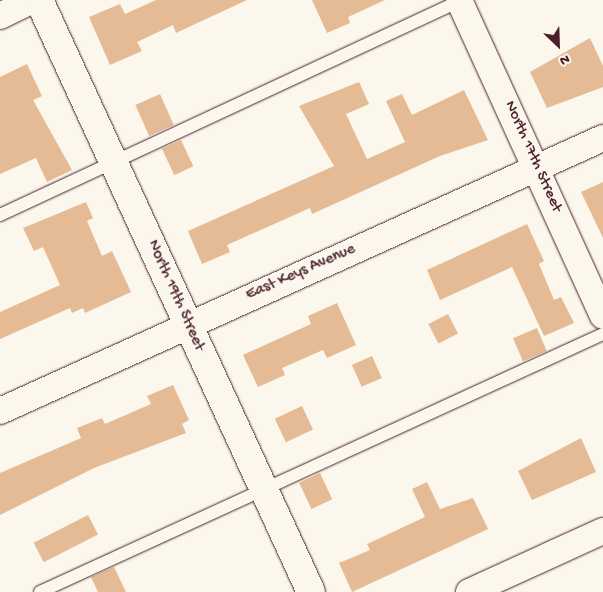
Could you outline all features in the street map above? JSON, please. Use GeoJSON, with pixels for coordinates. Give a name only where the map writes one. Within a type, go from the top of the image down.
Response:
{"type":"FeatureCollection","features":[{"type":"Feature","properties":{"kind":"street"},"geometry":{"type":"LineString","coordinates":[[0,16],[33,0]]}},
{"type":"Feature","properties":{"kind":"street","name":"North 19th Street"},"geometry":{"type":"LineString","coordinates":[[39,0],[262,490],[311,592]]}},
{"type":"Feature","properties":{"kind":"street","name":"North 17th Street"},"geometry":{"type":"LineString","coordinates":[[460,0],[603,316]]}},
{"type":"Feature","properties":{"kind":"street","name":"East Keys Avenue"},"geometry":{"type":"LineString","coordinates":[[0,411],[187,323],[603,138]]}},
{"type":"Feature","properties":{"kind":"street"},"geometry":{"type":"LineString","coordinates":[[469,592],[603,531]]}},
{"type":"Feature","properties":{"kind":"lane"},"geometry":{"type":"LineString","coordinates":[[0,215],[460,0]]}},
{"type":"Feature","properties":{"kind":"lane"},"geometry":{"type":"LineString","coordinates":[[40,592],[603,334]]}},
{"type":"Feature","properties":{"kind":"building"},"geometry":{"type":"Polygon","coordinates":[[[156,0],[247,0],[176,33],[173,25],[137,42],[142,51],[110,65],[89,17],[120,4],[125,14],[156,0]]]}},
{"type":"Feature","properties":{"kind":"building"},"geometry":{"type":"Polygon","coordinates":[[[312,0],[385,0],[348,17],[350,23],[327,33],[312,0]]]}},
{"type":"Feature","properties":{"kind":"building"},"geometry":{"type":"Polygon","coordinates":[[[590,38],[603,66],[603,87],[547,108],[530,72],[590,38]]]}},
{"type":"Feature","properties":{"kind":"building"},"geometry":{"type":"Polygon","coordinates":[[[27,64],[42,96],[33,100],[72,170],[47,182],[36,158],[0,174],[0,77],[27,64]]]}},
{"type":"Feature","properties":{"kind":"building"},"geometry":{"type":"Polygon","coordinates":[[[359,82],[369,104],[346,114],[367,159],[405,142],[386,101],[402,94],[412,115],[464,90],[488,140],[440,156],[312,214],[310,208],[227,245],[230,252],[202,264],[188,231],[334,166],[299,106],[359,82]]]}},
{"type":"Feature","properties":{"kind":"building"},"geometry":{"type":"Polygon","coordinates":[[[160,94],[174,125],[149,136],[135,105],[160,94]]]}},
{"type":"Feature","properties":{"kind":"building"},"geometry":{"type":"Polygon","coordinates":[[[181,140],[193,166],[174,175],[162,149],[181,140]]]}},
{"type":"Feature","properties":{"kind":"building"},"geometry":{"type":"Polygon","coordinates":[[[603,182],[603,238],[581,192],[603,182]]]}},
{"type":"Feature","properties":{"kind":"building"},"geometry":{"type":"Polygon","coordinates":[[[86,202],[93,218],[87,221],[102,256],[112,251],[131,292],[85,313],[83,308],[72,313],[70,308],[0,339],[0,312],[60,285],[43,247],[34,251],[23,228],[86,202]]]}},
{"type":"Feature","properties":{"kind":"building"},"geometry":{"type":"Polygon","coordinates":[[[527,224],[544,261],[539,264],[554,300],[561,297],[574,323],[544,336],[512,267],[440,300],[427,270],[527,224]]]}},
{"type":"Feature","properties":{"kind":"building"},"geometry":{"type":"Polygon","coordinates":[[[337,303],[356,345],[327,358],[323,350],[282,368],[285,375],[258,387],[243,355],[311,324],[308,316],[337,303]]]}},
{"type":"Feature","properties":{"kind":"building"},"geometry":{"type":"Polygon","coordinates":[[[448,314],[458,334],[438,344],[428,324],[448,314]]]}},
{"type":"Feature","properties":{"kind":"building"},"geometry":{"type":"Polygon","coordinates":[[[537,328],[547,351],[523,361],[513,338],[537,328]]]}},
{"type":"Feature","properties":{"kind":"building"},"geometry":{"type":"Polygon","coordinates":[[[372,356],[382,378],[362,387],[352,365],[372,356]]]}},
{"type":"Feature","properties":{"kind":"building"},"geometry":{"type":"Polygon","coordinates":[[[173,385],[189,420],[182,424],[186,433],[94,468],[0,515],[0,473],[81,438],[77,428],[102,418],[105,424],[151,404],[147,396],[173,385]]]}},
{"type":"Feature","properties":{"kind":"building"},"geometry":{"type":"Polygon","coordinates":[[[302,406],[313,430],[286,442],[275,419],[302,406]]]}},
{"type":"Feature","properties":{"kind":"building"},"geometry":{"type":"Polygon","coordinates":[[[581,438],[596,472],[532,500],[518,471],[581,438]]]}},
{"type":"Feature","properties":{"kind":"building"},"geometry":{"type":"Polygon","coordinates":[[[320,473],[332,499],[311,509],[299,483],[320,473]]]}},
{"type":"Feature","properties":{"kind":"building"},"geometry":{"type":"Polygon","coordinates":[[[427,482],[440,509],[473,498],[488,529],[352,592],[339,563],[370,550],[367,544],[425,517],[412,489],[427,482]]]}},
{"type":"Feature","properties":{"kind":"building"},"geometry":{"type":"Polygon","coordinates":[[[88,515],[98,535],[44,562],[34,543],[88,515]]]}},
{"type":"Feature","properties":{"kind":"building"},"geometry":{"type":"Polygon","coordinates":[[[114,567],[126,592],[98,592],[91,577],[114,567]]]}}]}
